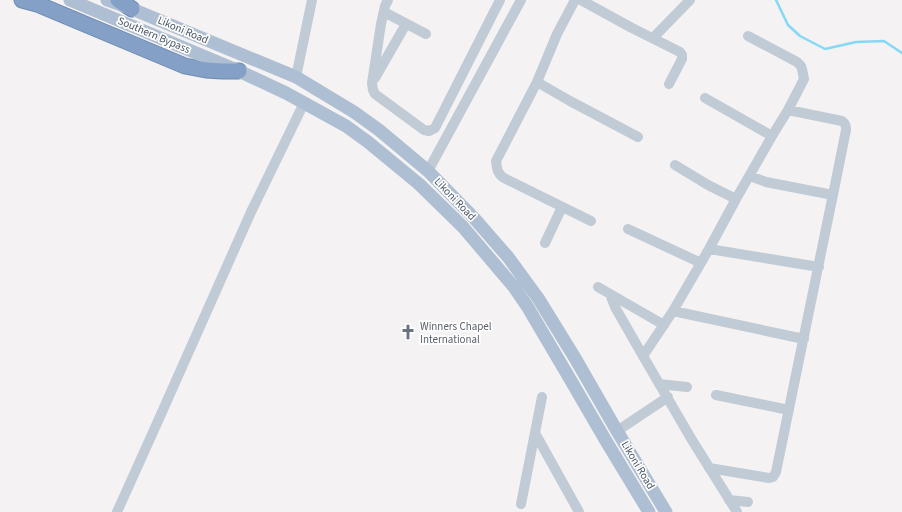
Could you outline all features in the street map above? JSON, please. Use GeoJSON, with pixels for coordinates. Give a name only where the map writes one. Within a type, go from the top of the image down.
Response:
{"type":"FeatureCollection","features":[{"type":"Feature","properties":{"kind":"highway"},"geometry":{"type":"LineString","coordinates":[[22,0],[37,4],[185,66],[222,72],[239,71]]}},
{"type":"Feature","properties":{"kind":"highway"},"geometry":{"type":"LineString","coordinates":[[118,0],[132,9]]}},
{"type":"Feature","properties":{"kind":"main road","name":"Southern Bypass"},"geometry":{"type":"LineString","coordinates":[[70,0],[239,71]]}},
{"type":"Feature","properties":{"kind":"main road","name":"Southern Bypass"},"geometry":{"type":"LineString","coordinates":[[107,0],[132,9]]}},
{"type":"Feature","properties":{"kind":"main road","name":"Likoni Road"},"geometry":{"type":"LineString","coordinates":[[132,9],[296,77],[354,112],[379,130],[428,171],[474,218],[508,257],[538,298],[666,512]]}},
{"type":"Feature","properties":{"kind":"main road","name":"Likoni Road"},"geometry":{"type":"LineString","coordinates":[[239,71],[286,93],[346,126],[419,184],[463,227],[514,287],[531,313],[649,512]]}},
{"type":"Feature","properties":{"kind":"main road"},"geometry":{"type":"LineString","coordinates":[[419,184],[428,171]]}},
{"type":"Feature","properties":{"kind":"street"},"geometry":{"type":"LineString","coordinates":[[296,77],[312,0]]}},
{"type":"Feature","properties":{"kind":"street"},"geometry":{"type":"LineString","coordinates":[[388,0],[381,24],[372,83],[374,94],[429,132],[435,128],[500,0]]}},
{"type":"Feature","properties":{"kind":"street"},"geometry":{"type":"LineString","coordinates":[[575,0],[557,34],[537,82],[496,161],[497,170],[504,178],[591,221]]}},
{"type":"Feature","properties":{"kind":"street"},"geometry":{"type":"LineString","coordinates":[[581,0],[680,52],[682,55],[681,63],[669,84]]}},
{"type":"Feature","properties":{"kind":"street"},"geometry":{"type":"LineString","coordinates":[[653,38],[690,0]]}},
{"type":"Feature","properties":{"kind":"street"},"geometry":{"type":"LineString","coordinates":[[428,171],[518,1]]}},
{"type":"Feature","properties":{"kind":"street"},"geometry":{"type":"LineString","coordinates":[[384,12],[426,34]]}},
{"type":"Feature","properties":{"kind":"street"},"geometry":{"type":"LineString","coordinates":[[372,83],[406,24]]}},
{"type":"Feature","properties":{"kind":"street"},"geometry":{"type":"LineString","coordinates":[[643,356],[673,311],[701,263],[804,79],[801,66],[793,59],[748,36]]}},
{"type":"Feature","properties":{"kind":"street"},"geometry":{"type":"LineString","coordinates":[[537,82],[638,137]]}},
{"type":"Feature","properties":{"kind":"street"},"geometry":{"type":"LineString","coordinates":[[705,98],[772,136]]}},
{"type":"Feature","properties":{"kind":"street"},"geometry":{"type":"LineString","coordinates":[[117,512],[251,212],[304,103]]}},
{"type":"Feature","properties":{"kind":"street"},"geometry":{"type":"LineString","coordinates":[[709,468],[769,478],[773,477],[776,472],[846,130],[845,123],[842,121],[788,110]]}},
{"type":"Feature","properties":{"kind":"street"},"geometry":{"type":"LineString","coordinates":[[675,165],[708,185],[736,199]]}},
{"type":"Feature","properties":{"kind":"street"},"geometry":{"type":"LineString","coordinates":[[750,176],[772,183],[832,196]]}},
{"type":"Feature","properties":{"kind":"street"},"geometry":{"type":"LineString","coordinates":[[545,242],[562,207]]}},
{"type":"Feature","properties":{"kind":"street"},"geometry":{"type":"LineString","coordinates":[[628,229],[701,263]]}},
{"type":"Feature","properties":{"kind":"street"},"geometry":{"type":"LineString","coordinates":[[709,249],[819,267]]}},
{"type":"Feature","properties":{"kind":"street"},"geometry":{"type":"LineString","coordinates":[[598,287],[664,325]]}},
{"type":"Feature","properties":{"kind":"street"},"geometry":{"type":"LineString","coordinates":[[610,294],[615,307],[643,356],[709,468],[737,512]]}},
{"type":"Feature","properties":{"kind":"street"},"geometry":{"type":"LineString","coordinates":[[673,311],[804,339]]}},
{"type":"Feature","properties":{"kind":"street"},"geometry":{"type":"LineString","coordinates":[[660,384],[687,387]]}},
{"type":"Feature","properties":{"kind":"street"},"geometry":{"type":"LineString","coordinates":[[716,395],[789,410]]}},
{"type":"Feature","properties":{"kind":"street"},"geometry":{"type":"LineString","coordinates":[[521,504],[542,397]]}},
{"type":"Feature","properties":{"kind":"street"},"geometry":{"type":"LineString","coordinates":[[617,431],[668,397]]}},
{"type":"Feature","properties":{"kind":"street"},"geometry":{"type":"LineString","coordinates":[[535,433],[579,512]]}},
{"type":"Feature","properties":{"kind":"street"},"geometry":{"type":"LineString","coordinates":[[729,500],[748,502]]}},
{"type":"Feature","properties":{"kind":"waterway"},"geometry":{"type":"LineString","coordinates":[[776,0],[788,25],[800,36],[825,49],[856,42],[884,41],[902,53]]}},
{"type":"Feature","properties":{"kind":"place","name":"Winners Chapel International"},"geometry":{"type":"Point","coordinates":[408,332]}}]}
